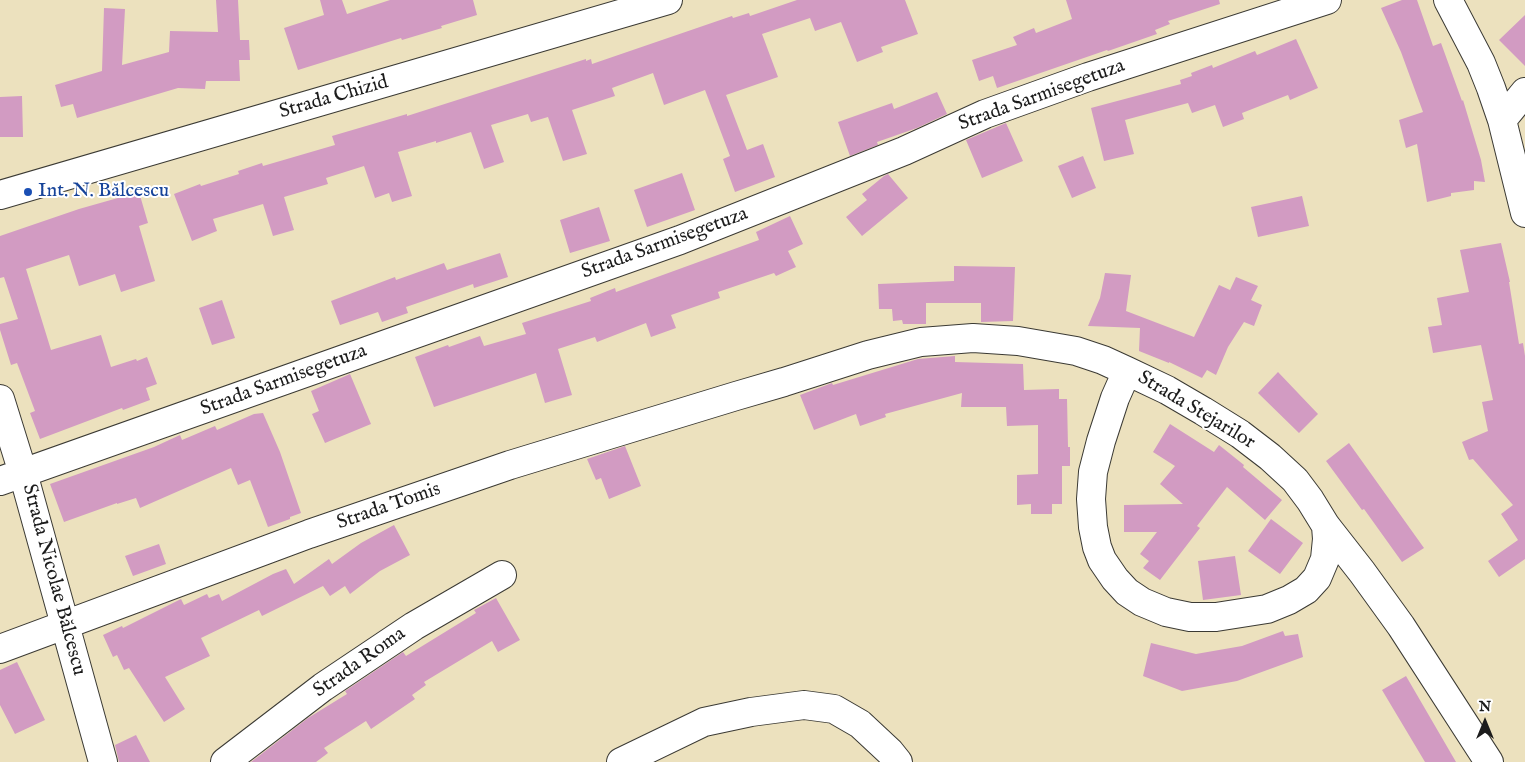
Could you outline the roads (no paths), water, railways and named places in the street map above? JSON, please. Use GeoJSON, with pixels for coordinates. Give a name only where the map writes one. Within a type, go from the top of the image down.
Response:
{"type":"FeatureCollection","features":[{"type":"Feature","properties":{"kind":"street","name":"Strada Chizid"},"geometry":{"type":"LineString","coordinates":[[0,194],[668,0]]}},
{"type":"Feature","properties":{"kind":"street","name":"Strada Sarmisegetuza"},"geometry":{"type":"LineString","coordinates":[[12,477],[680,240],[904,151],[985,114],[1069,84],[1328,0]]}},
{"type":"Feature","properties":{"kind":"street"},"geometry":{"type":"LineString","coordinates":[[1448,0],[1481,63],[1502,120],[1525,213]]}},
{"type":"Feature","properties":{"kind":"street"},"geometry":{"type":"LineString","coordinates":[[1502,120],[1525,92]]}},
{"type":"Feature","properties":{"kind":"street","name":"Strada Stejarilor"},"geometry":{"type":"LineString","coordinates":[[784,382],[868,355],[921,342],[973,338],[1018,341],[1076,351],[1103,360],[1167,390],[1240,434],[1270,457],[1295,480],[1326,526],[1401,626],[1489,762]]}},
{"type":"Feature","properties":{"kind":"street"},"geometry":{"type":"LineString","coordinates":[[1127,371],[1101,440],[1093,472],[1091,499],[1093,527],[1102,560],[1115,580],[1127,592],[1142,602],[1166,612],[1190,617],[1216,617],[1267,609],[1290,600],[1306,590],[1317,578],[1325,559],[1326,526]]}},
{"type":"Feature","properties":{"kind":"street","name":"Strada Tomis"},"geometry":{"type":"LineString","coordinates":[[0,649],[308,534],[501,468],[784,382]]}},
{"type":"Feature","properties":{"kind":"street","name":"Strada Nicolae Bălcescu"},"geometry":{"type":"LineString","coordinates":[[0,399],[12,477],[66,625],[103,762]]}},
{"type":"Feature","properties":{"kind":"street","name":"Strada Roma"},"geometry":{"type":"LineString","coordinates":[[224,762],[323,687],[414,626],[502,575]]}},
{"type":"Feature","properties":{"kind":"street"},"geometry":{"type":"LineString","coordinates":[[621,762],[704,722],[751,712],[804,705],[834,709],[860,724],[898,762]]}},
{"type":"Feature","properties":{"kind":"place","name":"Int. N. Bălcescu"},"geometry":{"type":"Point","coordinates":[28,192]}}]}
